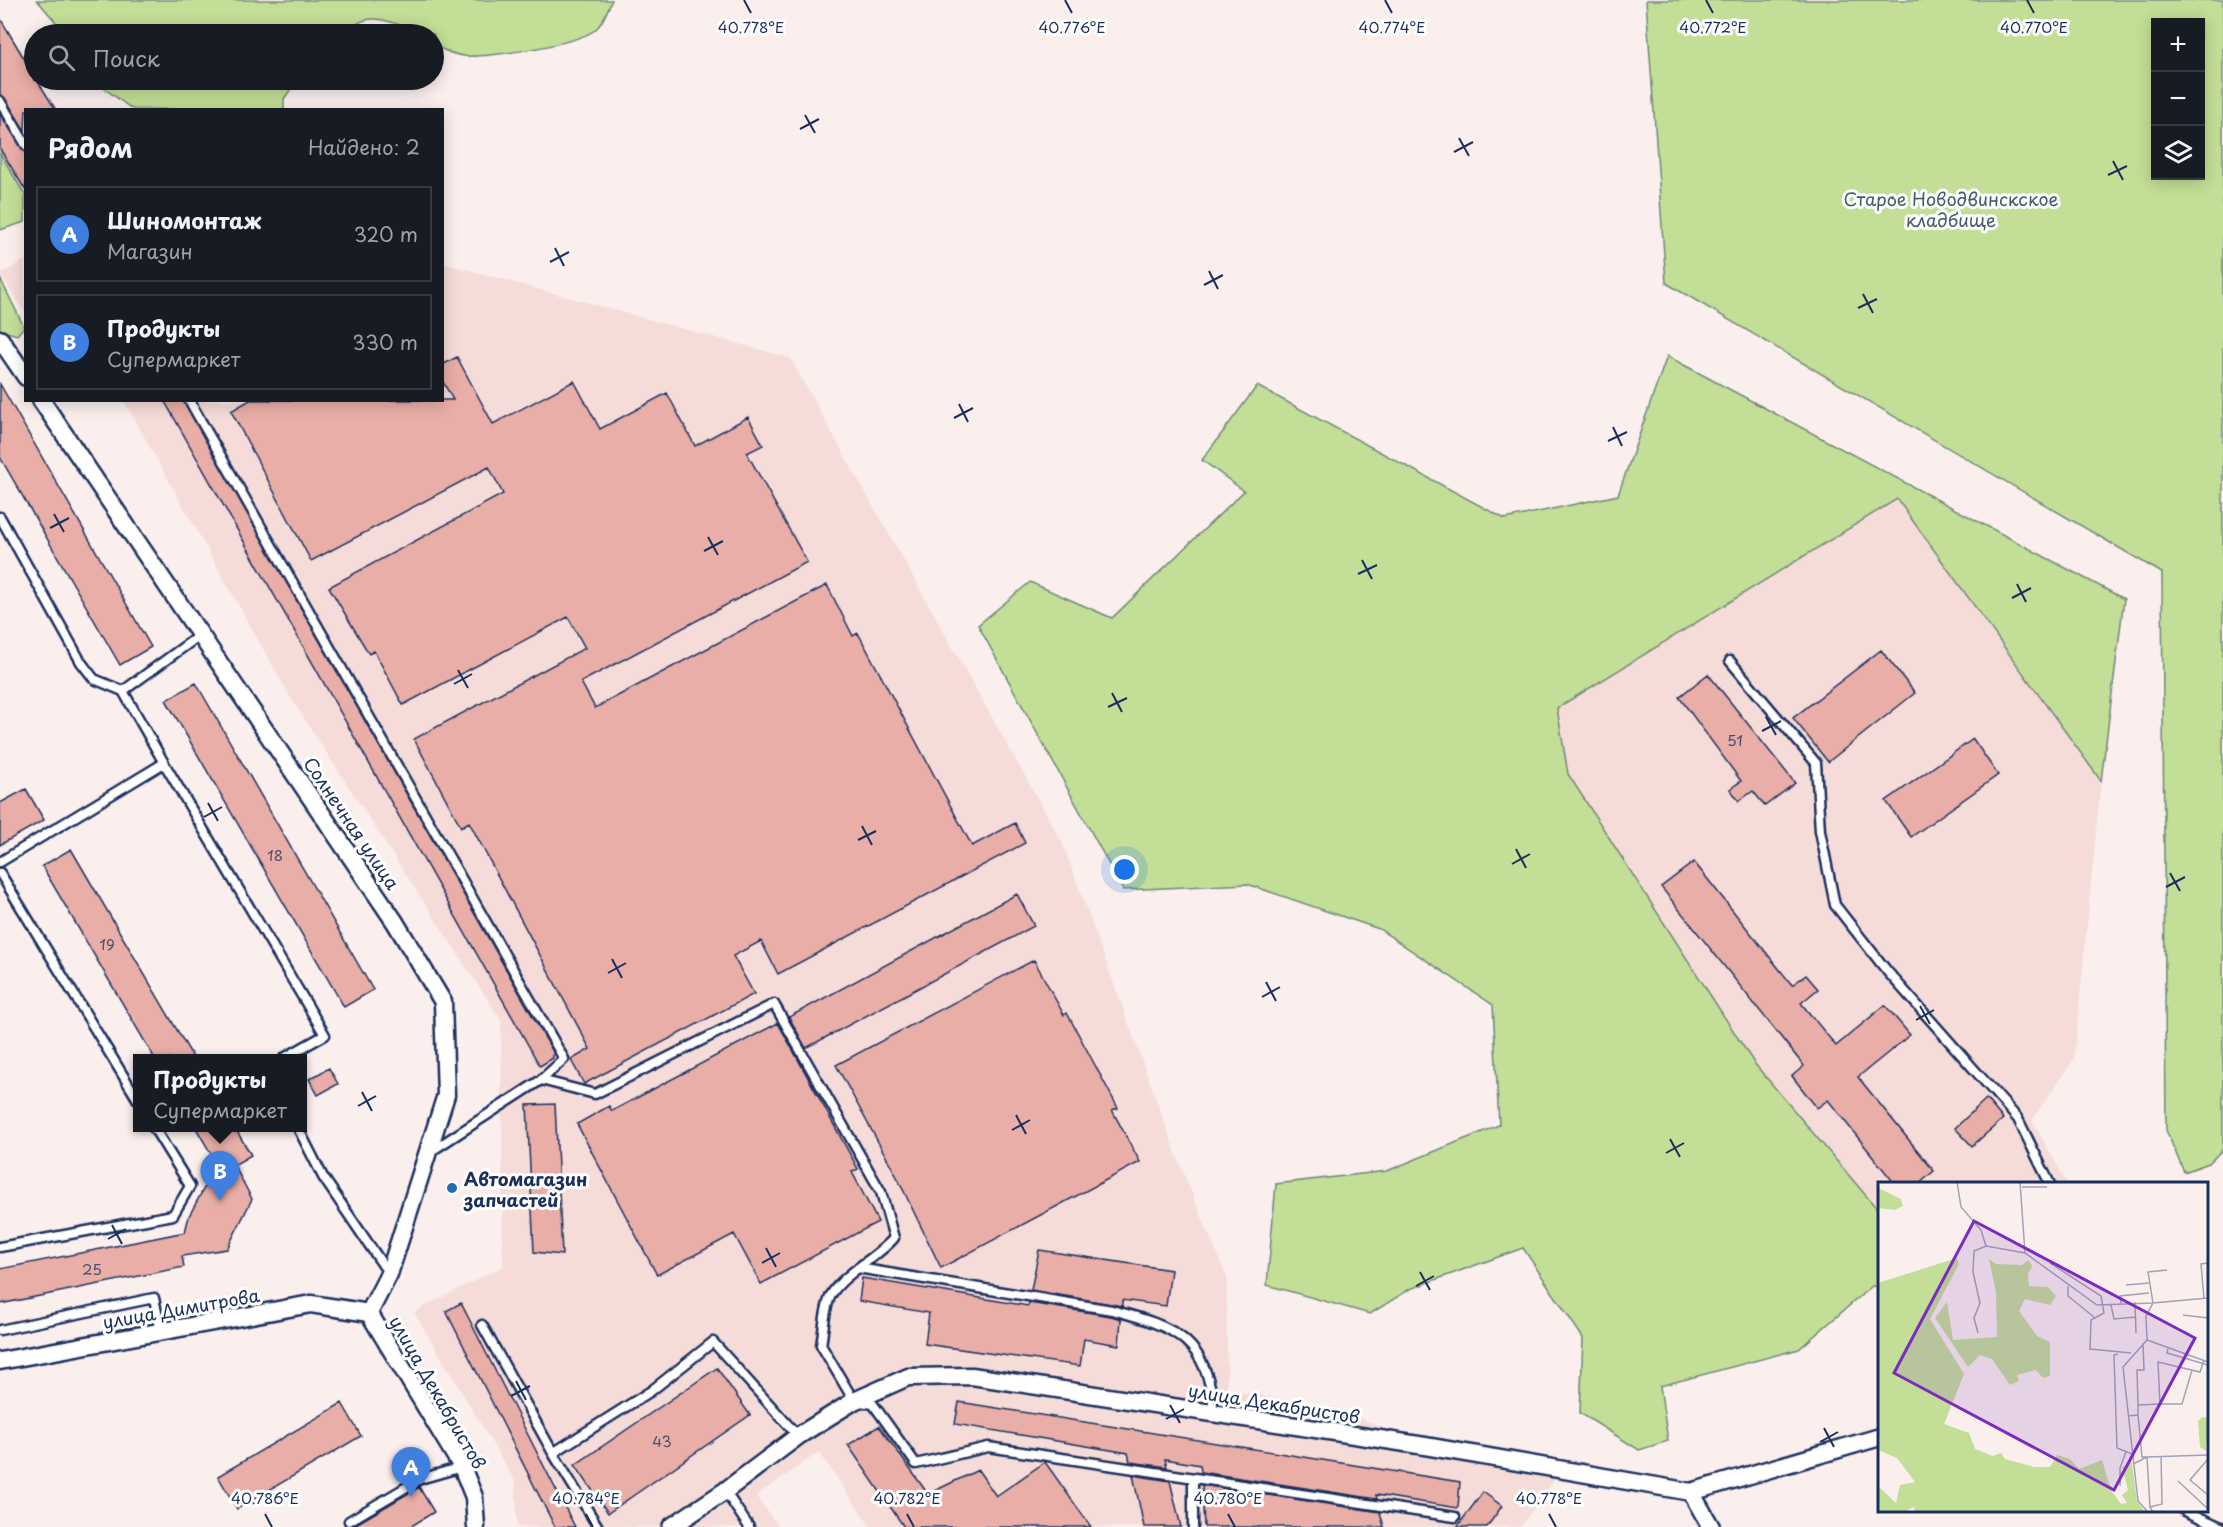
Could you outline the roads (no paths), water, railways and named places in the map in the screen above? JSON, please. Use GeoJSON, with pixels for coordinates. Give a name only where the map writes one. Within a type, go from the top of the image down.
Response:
{"type":"FeatureCollection","features":[{"type":"Feature","properties":{"kind":"street"},"geometry":{"type":"LineString","coordinates":[[0,339],[19,355],[24,371]]}},
{"type":"Feature","properties":{"kind":"street","name":"Солнечная улица"},"geometry":{"type":"LineString","coordinates":[[42,402],[395,922],[442,1002],[446,1095],[389,1274],[369,1313]]}},
{"type":"Feature","properties":{"kind":"street","name":"улица Димитрова"},"geometry":{"type":"LineString","coordinates":[[0,1361],[311,1304],[369,1313]]}},
{"type":"Feature","properties":{"kind":"street","name":"улица Декабристов"},"geometry":{"type":"LineString","coordinates":[[369,1313],[462,1467],[474,1497],[476,1527]]}},
{"type":"Feature","properties":{"kind":"street","name":"улица Декабристов"},"geometry":{"type":"LineString","coordinates":[[671,1527],[798,1436],[854,1401],[908,1377],[972,1376],[1425,1446],[1691,1492],[1878,1438]]}},
{"type":"Feature","properties":{"kind":"street"},"geometry":{"type":"LineString","coordinates":[[1691,1492],[1711,1527]]}},
{"type":"Feature","properties":{"kind":"lane"},"geometry":{"type":"LineString","coordinates":[[0,101],[24,142]]}},
{"type":"Feature","properties":{"kind":"lane"},"geometry":{"type":"LineString","coordinates":[[190,402],[564,1059],[541,1080],[427,1154]]}},
{"type":"Feature","properties":{"kind":"lane"},"geometry":{"type":"LineString","coordinates":[[0,517],[81,662],[94,679],[123,691],[325,1035],[293,1054]]}},
{"type":"Feature","properties":{"kind":"lane"},"geometry":{"type":"LineString","coordinates":[[123,691],[200,635]]}},
{"type":"Feature","properties":{"kind":"lane"},"geometry":{"type":"LineString","coordinates":[[1730,661],[1816,763],[1820,831],[1836,905],[1887,971],[2018,1119],[2049,1182]]}},
{"type":"Feature","properties":{"kind":"lane"},"geometry":{"type":"LineString","coordinates":[[0,862],[164,764]]}},
{"type":"Feature","properties":{"kind":"lane"},"geometry":{"type":"LineString","coordinates":[[0,873],[133,1092]]}},
{"type":"Feature","properties":{"kind":"lane"},"geometry":{"type":"LineString","coordinates":[[541,1080],[595,1094],[774,1004],[882,1192],[894,1238],[884,1250],[858,1268],[831,1294],[821,1345],[854,1401],[873,1404],[916,1464],[988,1447],[1455,1517]]}},
{"type":"Feature","properties":{"kind":"lane"},"geometry":{"type":"LineString","coordinates":[[0,1247],[173,1215],[190,1186],[156,1132]]}},
{"type":"Feature","properties":{"kind":"lane"},"geometry":{"type":"LineString","coordinates":[[300,1132],[323,1177],[389,1274]]}},
{"type":"Feature","properties":{"kind":"lane"},"geometry":{"type":"LineString","coordinates":[[858,1268],[1112,1310],[1173,1330],[1197,1351],[1212,1384],[1214,1413]]}},
{"type":"Feature","properties":{"kind":"lane"},"geometry":{"type":"LineString","coordinates":[[0,1330],[154,1298],[161,1332]]}},
{"type":"Feature","properties":{"kind":"lane"},"geometry":{"type":"LineString","coordinates":[[482,1325],[553,1453],[598,1527]]}},
{"type":"Feature","properties":{"kind":"lane"},"geometry":{"type":"LineString","coordinates":[[553,1453],[651,1391],[713,1342],[798,1436]]}},
{"type":"Feature","properties":{"kind":"lane"},"geometry":{"type":"LineString","coordinates":[[349,1521],[420,1479],[462,1467]]}},
{"type":"Feature","properties":{"kind":"lane"},"geometry":{"type":"LineString","coordinates":[[1193,1478],[1193,1527]]}},
{"type":"Feature","properties":{"kind":"lane"},"geometry":{"type":"LineString","coordinates":[[724,1491],[749,1527]]}},
{"type":"Feature","properties":{"kind":"lane"},"geometry":{"type":"LineString","coordinates":[[2187,1512],[2221,1527]]}},
{"type":"Feature","properties":{"kind":"place","name":"Автомагазин запчастей"},"geometry":{"type":"Point","coordinates":[452,1188]}},
{"type":"Feature","properties":{"kind":"place","name":"Продукты"},"geometry":{"type":"Point","coordinates":[220,1201]}},
{"type":"Feature","properties":{"kind":"place","name":"Шиномонтаж"},"geometry":{"type":"Point","coordinates":[411,1497]}},
{"type":"Feature","properties":{"kind":"park label","name":"Старое Новодвинскское кладбище"},"geometry":{"type":"Point","coordinates":[1951,208]}}]}
